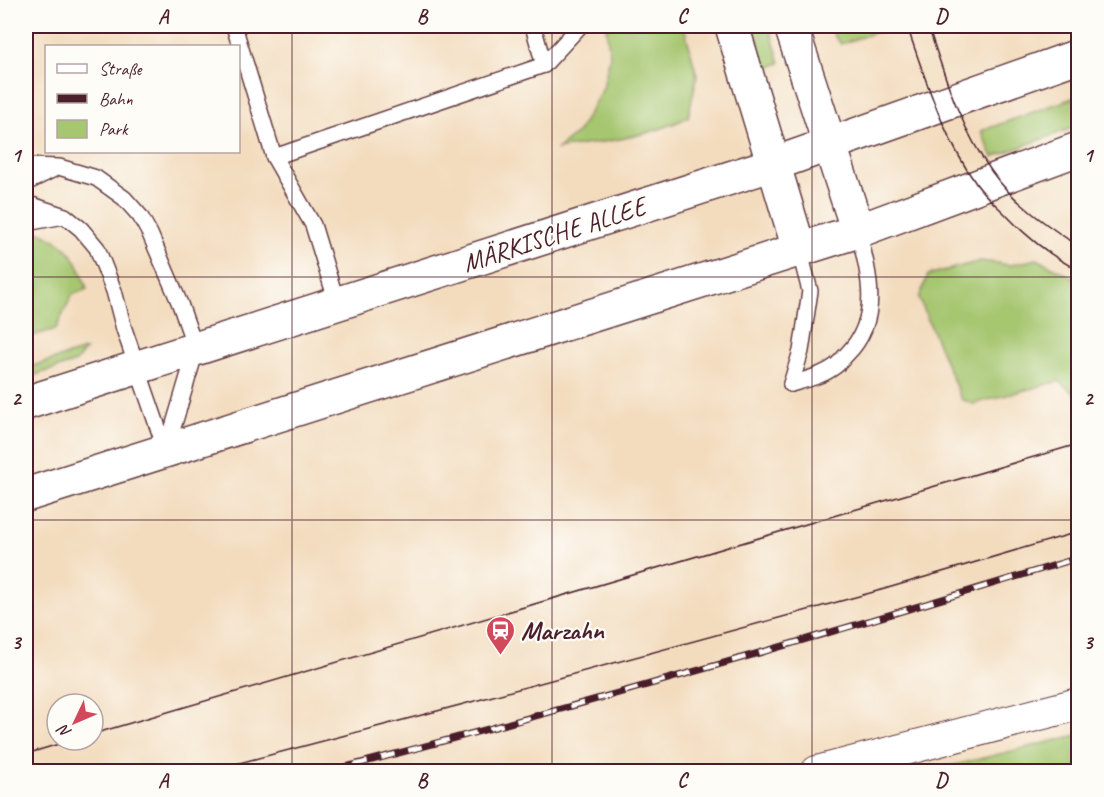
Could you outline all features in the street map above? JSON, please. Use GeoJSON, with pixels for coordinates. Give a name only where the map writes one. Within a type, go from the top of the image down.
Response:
{"type":"FeatureCollection","features":[{"type":"Feature","properties":{"kind":"main road"},"geometry":{"type":"LineString","coordinates":[[732,26],[799,249]]}},
{"type":"Feature","properties":{"kind":"main road"},"geometry":{"type":"LineString","coordinates":[[791,26],[858,231]]}},
{"type":"Feature","properties":{"kind":"main road","name":"MÄRKISCHE ALLEE"},"geometry":{"type":"LineString","coordinates":[[26,402],[196,350],[774,164],[1078,56]]}},
{"type":"Feature","properties":{"kind":"main road"},"geometry":{"type":"LineString","coordinates":[[26,495],[858,231],[1078,149]]}},
{"type":"Feature","properties":{"kind":"street"},"geometry":{"type":"LineString","coordinates":[[816,771],[1078,704]]}},
{"type":"Feature","properties":{"kind":"lane"},"geometry":{"type":"LineString","coordinates":[[234,26],[240,45]]}},
{"type":"Feature","properties":{"kind":"lane"},"geometry":{"type":"LineString","coordinates":[[533,26],[544,65]]}},
{"type":"Feature","properties":{"kind":"lane"},"geometry":{"type":"LineString","coordinates":[[274,157],[544,65],[580,26]]}},
{"type":"Feature","properties":{"kind":"lane"},"geometry":{"type":"LineString","coordinates":[[240,46],[274,157],[313,225],[338,303]]}},
{"type":"Feature","properties":{"kind":"lane"},"geometry":{"type":"LineString","coordinates":[[26,166],[58,167],[96,178],[124,198],[140,216],[150,234],[170,279],[196,350],[166,451]]}},
{"type":"Feature","properties":{"kind":"lane"},"geometry":{"type":"LineString","coordinates":[[26,183],[58,167]]}},
{"type":"Feature","properties":{"kind":"lane"},"geometry":{"type":"LineString","coordinates":[[26,203],[64,216],[81,229],[97,248],[114,291],[124,329],[166,451]]}},
{"type":"Feature","properties":{"kind":"lane"},"geometry":{"type":"LineString","coordinates":[[26,223],[64,216]]}},
{"type":"Feature","properties":{"kind":"lane"},"geometry":{"type":"LineString","coordinates":[[799,249],[810,291],[801,351],[791,384],[835,367],[857,345],[866,324],[871,298],[869,274],[858,231]]}},
{"type":"Feature","properties":{"kind":"green space"},"geometry":{"type":"Polygon","coordinates":[[[606,26],[684,26],[697,76],[688,117],[640,135],[557,149],[578,132],[603,88],[610,56],[606,26]]]}},
{"type":"Feature","properties":{"kind":"green space"},"geometry":{"type":"Polygon","coordinates":[[[752,26],[769,26],[780,63],[764,69],[752,26]]]}},
{"type":"Feature","properties":{"kind":"green space"},"geometry":{"type":"Polygon","coordinates":[[[831,26],[877,26],[879,31],[841,44],[834,36],[831,26]]]}},
{"type":"Feature","properties":{"kind":"green space"},"geometry":{"type":"Polygon","coordinates":[[[1078,96],[1078,126],[993,157],[981,131],[1078,96]]]}},
{"type":"Feature","properties":{"kind":"green space"},"geometry":{"type":"Polygon","coordinates":[[[33,229],[54,239],[69,251],[79,266],[87,289],[72,295],[56,329],[26,338],[26,231],[33,229]]]}},
{"type":"Feature","properties":{"kind":"green space"},"geometry":{"type":"Polygon","coordinates":[[[1037,259],[1078,280],[1078,393],[1075,394],[1059,381],[973,404],[961,399],[919,298],[928,275],[981,261],[1010,265],[1037,259]]]}},
{"type":"Feature","properties":{"kind":"green space"},"geometry":{"type":"Polygon","coordinates":[[[85,350],[76,362],[26,378],[26,368],[85,350]]]}},
{"type":"Feature","properties":{"kind":"green space"},"geometry":{"type":"Polygon","coordinates":[[[1078,735],[1078,771],[930,771],[1078,735]]]}},
{"type":"Feature","properties":{"kind":"tram line"},"geometry":{"type":"LineString","coordinates":[[907,26],[945,128],[954,148],[977,185],[1031,238],[1058,259],[1078,270]]}},
{"type":"Feature","properties":{"kind":"tram line"},"geometry":{"type":"LineString","coordinates":[[928,26],[962,120],[992,172],[1010,193],[1043,222],[1078,246]]}},
{"type":"Feature","properties":{"kind":"tram line"},"geometry":{"type":"LineString","coordinates":[[105,730],[1078,444]]}},
{"type":"Feature","properties":{"kind":"tram line"},"geometry":{"type":"LineString","coordinates":[[205,772],[881,590],[1078,532]]}},
{"type":"Feature","properties":{"kind":"tram line"},"geometry":{"type":"LineString","coordinates":[[26,754],[45,748]]}},
{"type":"Feature","properties":{"kind":"railway"},"geometry":{"type":"LineString","coordinates":[[327,772],[704,669],[1078,558]]}},
{"type":"Feature","properties":{"kind":"place","name":"Marzahn"},"geometry":{"type":"Point","coordinates":[500,656]}}]}
